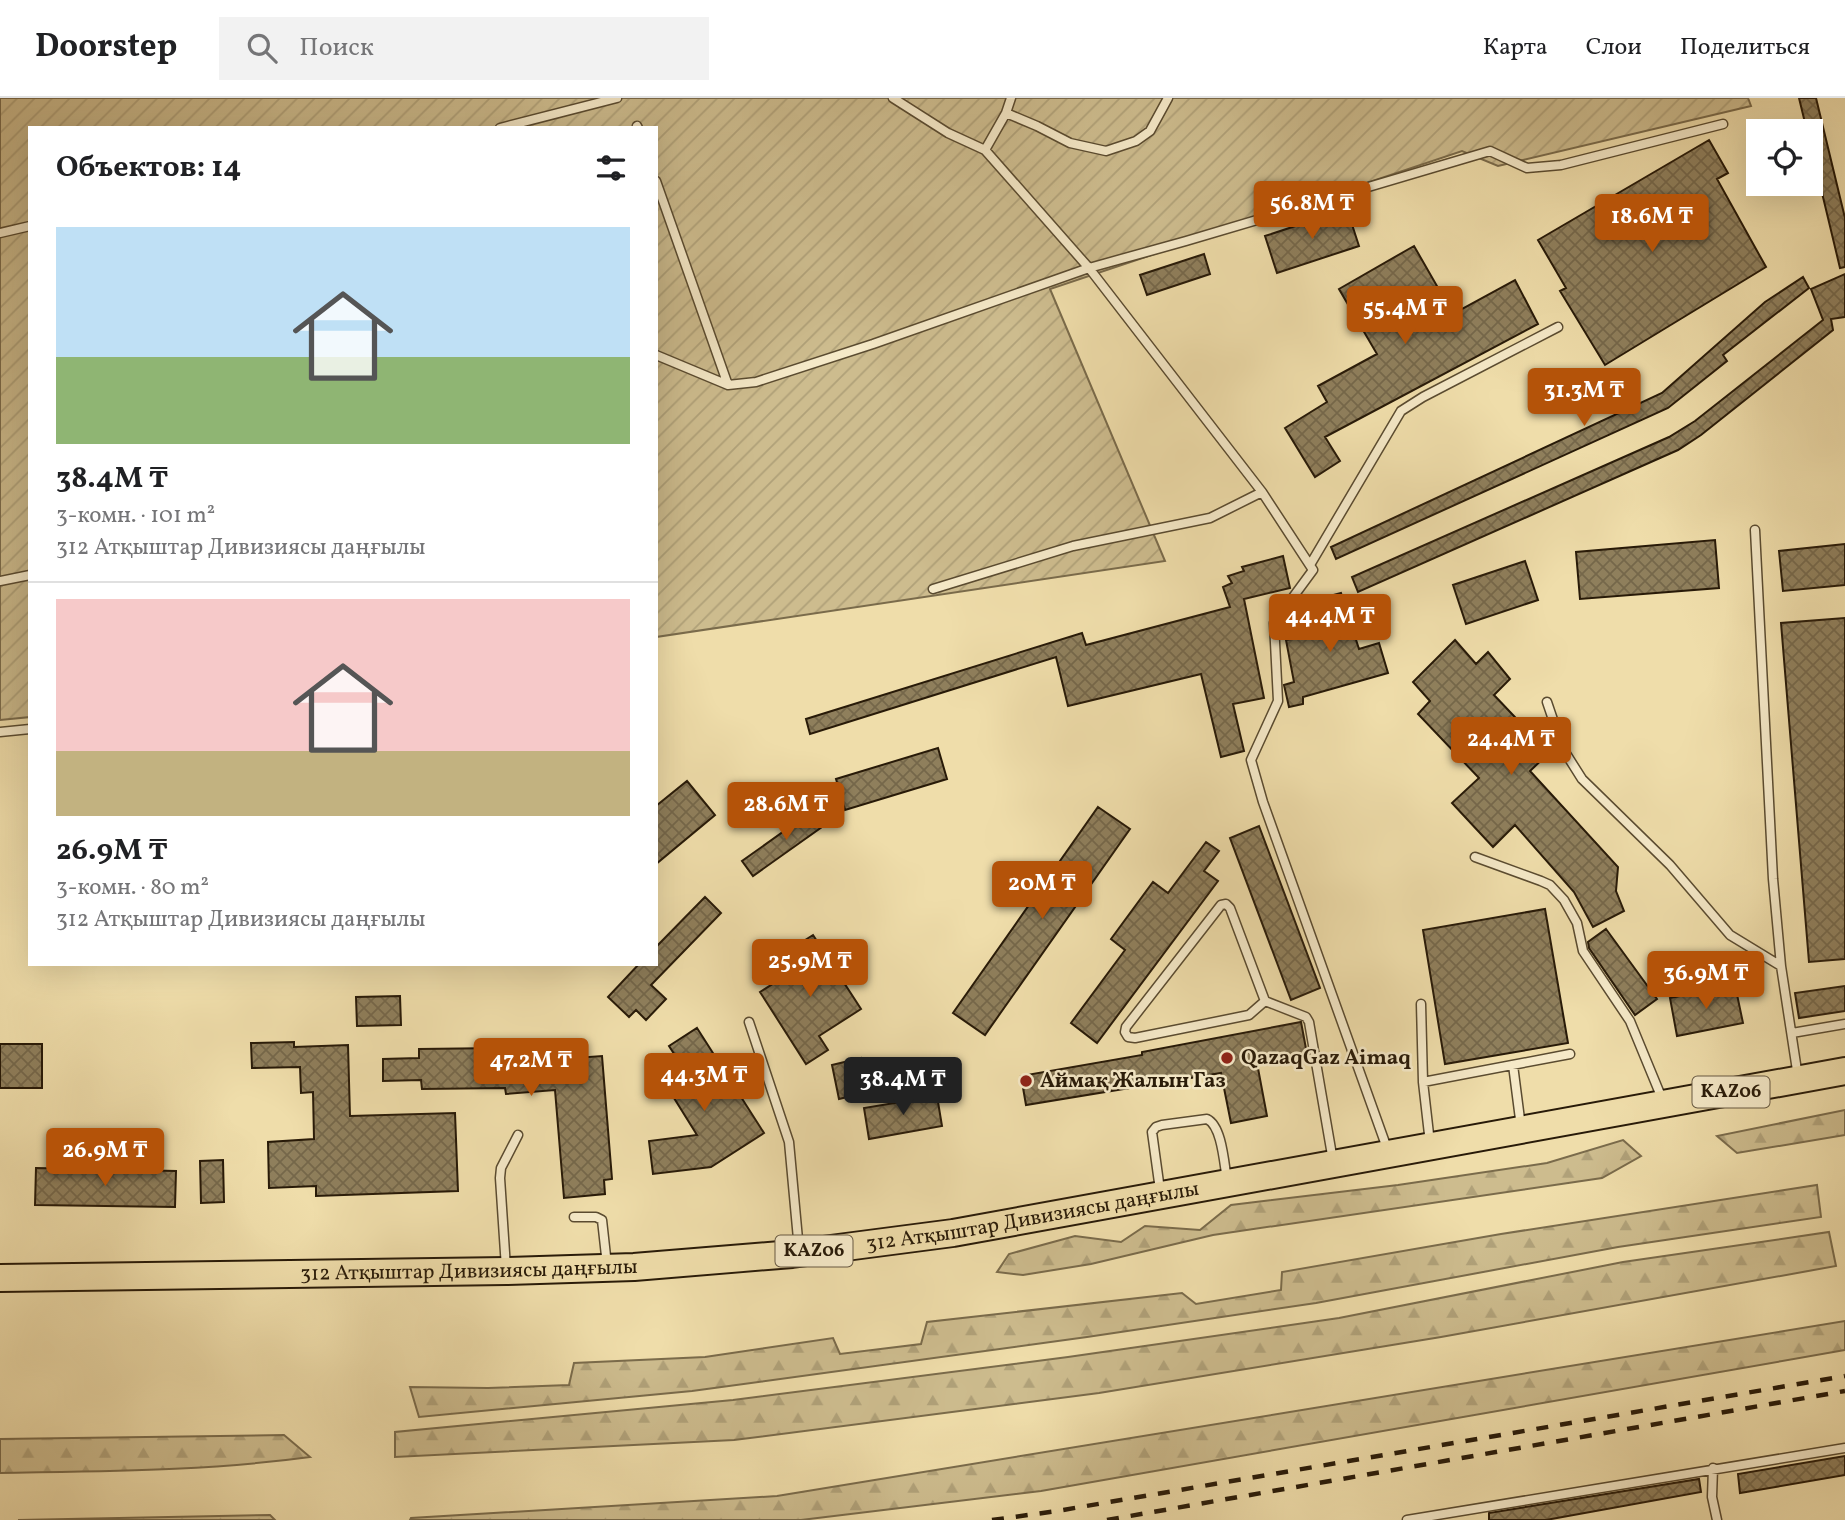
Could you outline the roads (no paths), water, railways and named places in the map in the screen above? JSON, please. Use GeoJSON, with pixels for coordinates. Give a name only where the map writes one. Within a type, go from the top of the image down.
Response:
{"type":"FeatureCollection","features":[{"type":"Feature","properties":{"kind":"highway","name":"312 Атқыштар Дивизиясы даңғылы"},"geometry":{"type":"LineString","coordinates":[[0,1278],[608,1268],[799,1253],[953,1233],[1845,1071]]}},
{"type":"Feature","properties":{"kind":"lane"},"geometry":{"type":"LineString","coordinates":[[508,126],[617,98]]}},
{"type":"Feature","properties":{"kind":"lane"},"geometry":{"type":"LineString","coordinates":[[893,98],[948,133],[985,150],[1090,268],[1262,492],[1313,570],[1274,623],[1278,701],[1251,760],[1263,802],[1389,1154]]}},
{"type":"Feature","properties":{"kind":"lane"},"geometry":{"type":"LineString","coordinates":[[985,150],[1006,113],[1011,98]]}},
{"type":"Feature","properties":{"kind":"lane"},"geometry":{"type":"LineString","coordinates":[[1006,113],[1070,143],[1106,151],[1136,141],[1150,131],[1168,98]]}},
{"type":"Feature","properties":{"kind":"lane"},"geometry":{"type":"LineString","coordinates":[[659,355],[728,385],[756,382],[1090,268],[1186,242],[1490,150],[1527,168],[1561,165],[1723,124]]}},
{"type":"Feature","properties":{"kind":"lane"},"geometry":{"type":"LineString","coordinates":[[658,187],[728,385]]}},
{"type":"Feature","properties":{"kind":"lane"},"geometry":{"type":"LineString","coordinates":[[0,233],[28,226]]}},
{"type":"Feature","properties":{"kind":"lane"},"geometry":{"type":"LineString","coordinates":[[1310,565],[1401,411],[1558,327]]}},
{"type":"Feature","properties":{"kind":"lane"},"geometry":{"type":"LineString","coordinates":[[933,589],[1073,546],[1210,518],[1262,492]]}},
{"type":"Feature","properties":{"kind":"lane"},"geometry":{"type":"LineString","coordinates":[[1755,530],[1773,879],[1781,967],[1799,1080]]}},
{"type":"Feature","properties":{"kind":"lane"},"geometry":{"type":"LineString","coordinates":[[0,581],[28,575]]}},
{"type":"Feature","properties":{"kind":"lane"},"geometry":{"type":"LineString","coordinates":[[1547,702],[1563,749],[1582,779],[1670,864],[1730,935],[1781,967]]}},
{"type":"Feature","properties":{"kind":"lane"},"geometry":{"type":"LineString","coordinates":[[0,732],[28,729]]}},
{"type":"Feature","properties":{"kind":"lane"},"geometry":{"type":"LineString","coordinates":[[1475,857],[1550,885],[1564,900],[1577,923],[1583,951],[1630,1021],[1664,1104]]}},
{"type":"Feature","properties":{"kind":"lane"},"geometry":{"type":"LineString","coordinates":[[1265,1001],[1249,1015],[1135,1038],[1128,1037],[1125,1032],[1126,1027],[1221,905],[1226,904],[1230,908],[1265,1001],[1306,1017],[1310,1022],[1334,1164]]}},
{"type":"Feature","properties":{"kind":"lane"},"geometry":{"type":"LineString","coordinates":[[1421,1004],[1423,1082],[1430,1146]]}},
{"type":"Feature","properties":{"kind":"lane"},"geometry":{"type":"LineString","coordinates":[[749,1022],[789,1142],[799,1253]]}},
{"type":"Feature","properties":{"kind":"lane"},"geometry":{"type":"LineString","coordinates":[[1792,1034],[1845,1024]]}},
{"type":"Feature","properties":{"kind":"lane"},"geometry":{"type":"LineString","coordinates":[[1423,1082],[1570,1054]]}},
{"type":"Feature","properties":{"kind":"lane"},"geometry":{"type":"LineString","coordinates":[[1513,1065],[1522,1130]]}},
{"type":"Feature","properties":{"kind":"lane"},"geometry":{"type":"LineString","coordinates":[[1161,1195],[1152,1132],[1162,1125],[1207,1119],[1212,1121],[1217,1129],[1228,1183]]}},
{"type":"Feature","properties":{"kind":"lane"},"geometry":{"type":"LineString","coordinates":[[506,1271],[500,1178],[501,1168],[518,1135]]}},
{"type":"Feature","properties":{"kind":"lane"},"geometry":{"type":"LineString","coordinates":[[574,1217],[596,1217],[603,1220],[608,1268]]}},
{"type":"Feature","properties":{"kind":"lane"},"geometry":{"type":"LineString","coordinates":[[1407,1520],[1845,1448]]}},
{"type":"Feature","properties":{"kind":"lane"},"geometry":{"type":"LineString","coordinates":[[1713,1468],[1712,1497],[1717,1520]]}},
{"type":"Feature","properties":{"kind":"railway"},"geometry":{"type":"LineString","coordinates":[[992,1520],[1845,1376]]}},
{"type":"Feature","properties":{"kind":"railway"},"geometry":{"type":"LineString","coordinates":[[1107,1520],[1845,1391]]}},
{"type":"Feature","properties":{"kind":"place","name":"QazaqGaz Aimaq"},"geometry":{"type":"Point","coordinates":[1227,1058]}},
{"type":"Feature","properties":{"kind":"place","name":"Аймақ Жалын Газ"},"geometry":{"type":"Point","coordinates":[1026,1081]}}]}
